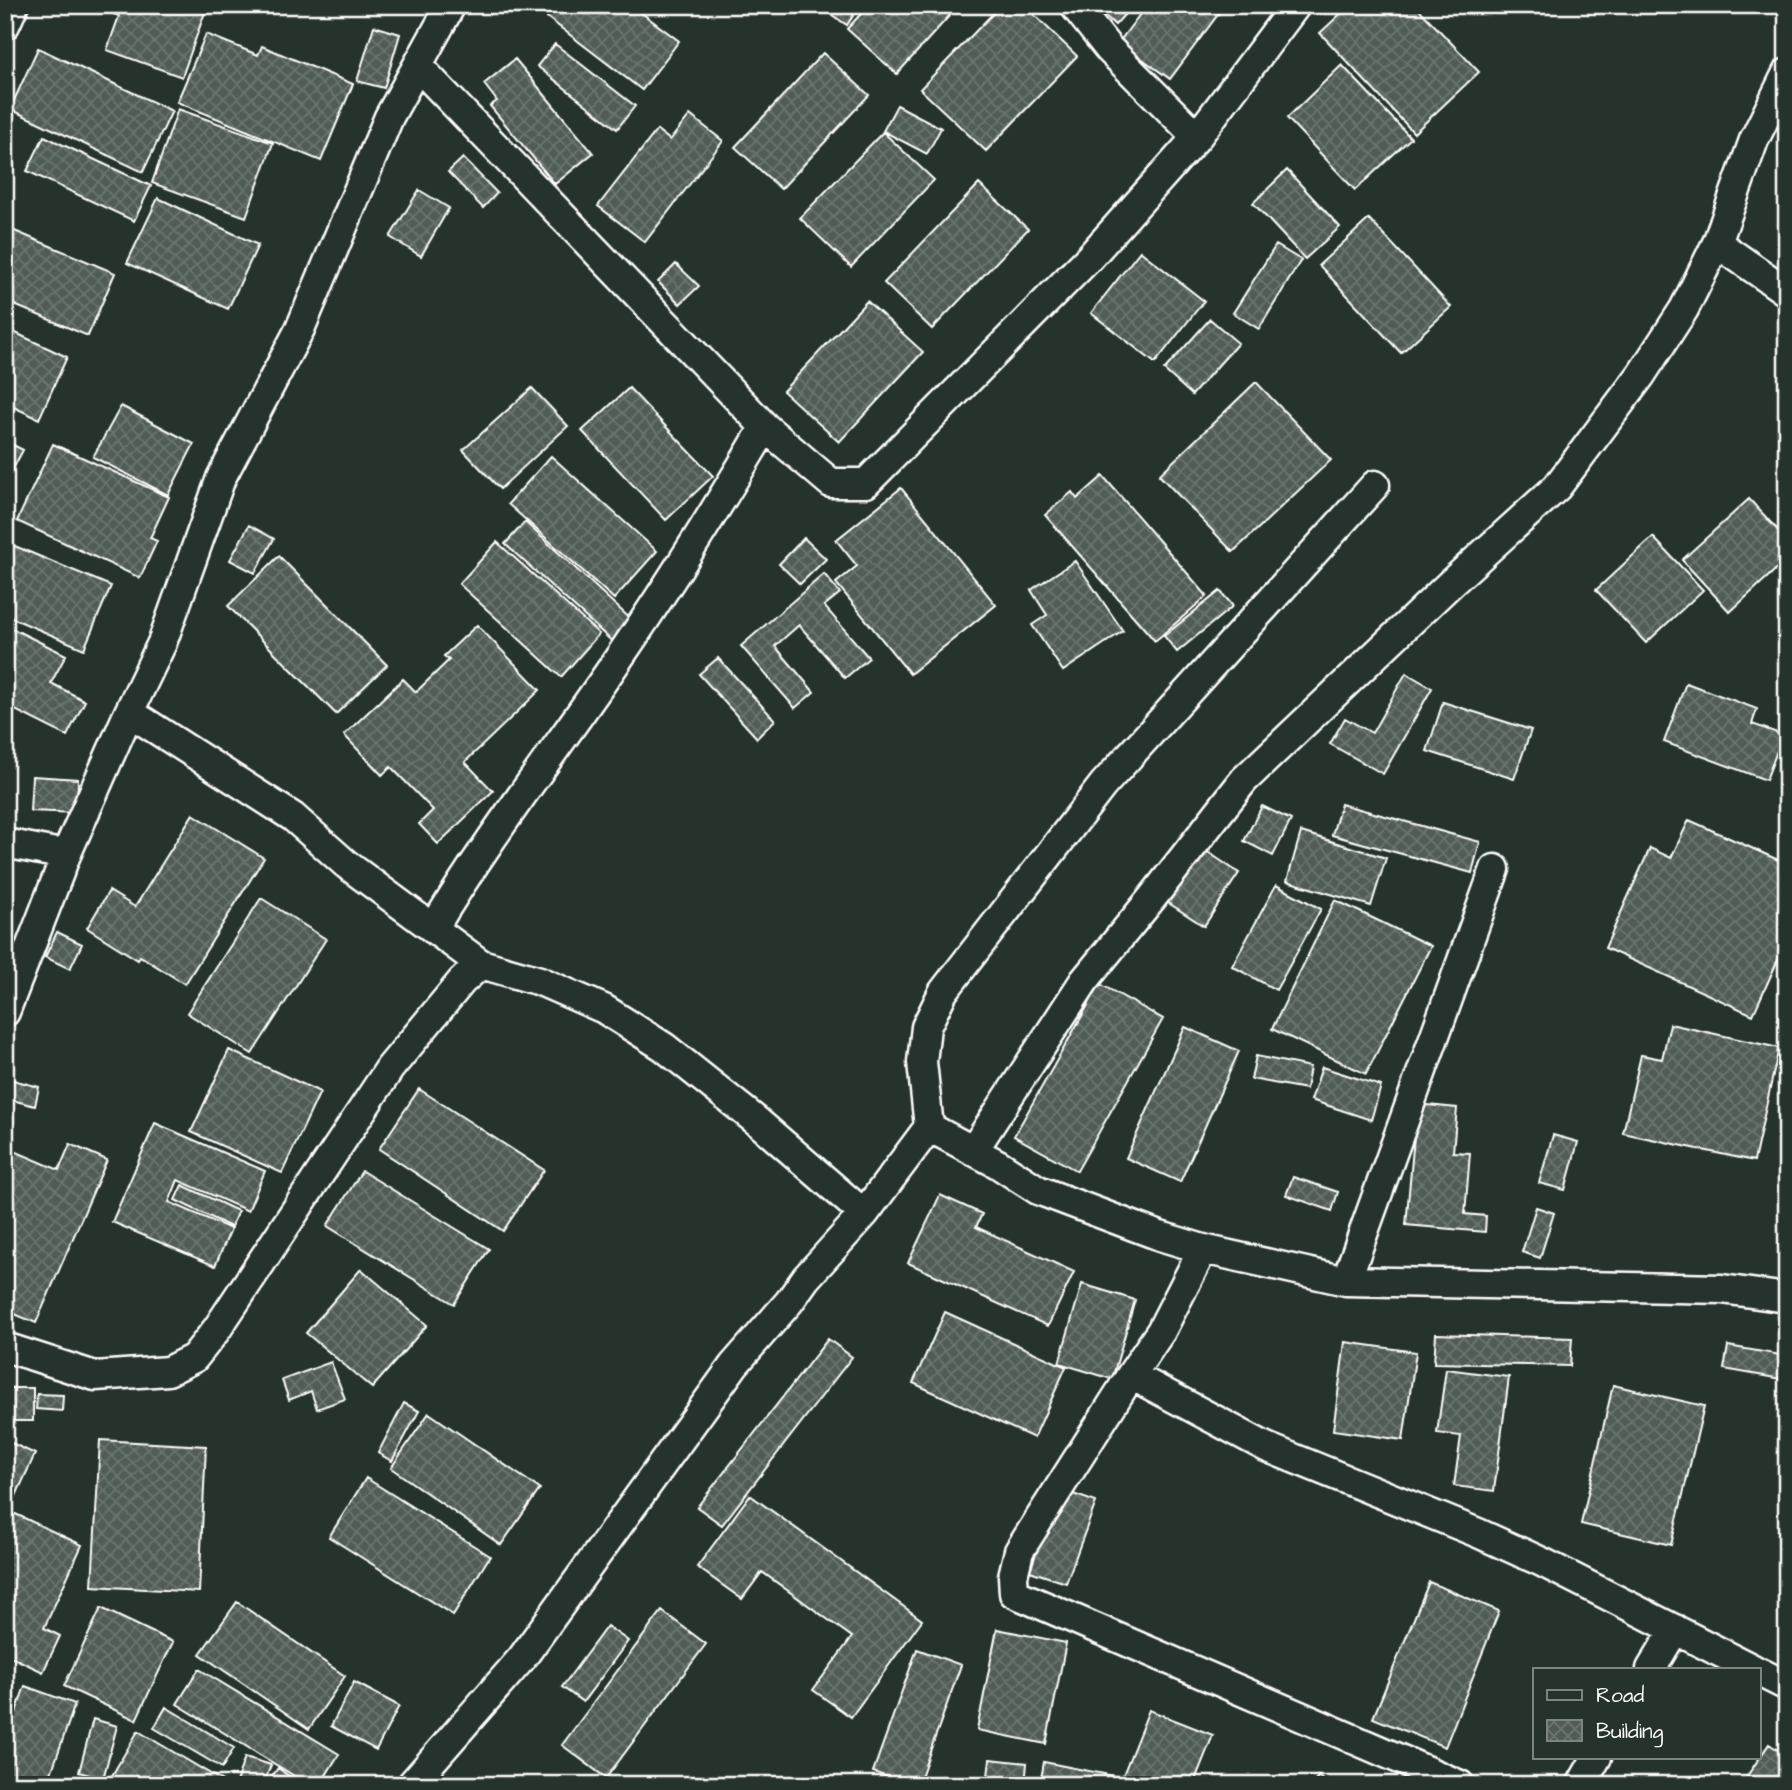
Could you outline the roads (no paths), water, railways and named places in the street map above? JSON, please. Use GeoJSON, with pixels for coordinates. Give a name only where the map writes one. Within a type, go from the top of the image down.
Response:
{"type":"FeatureCollection","features":[{"type":"Feature","properties":{"kind":"street"},"geometry":{"type":"LineString","coordinates":[[5,25],[15,5]]}},
{"type":"Feature","properties":{"kind":"street"},"geometry":{"type":"LineString","coordinates":[[5,1012],[66,855],[162,643],[221,478],[300,329],[389,117],[451,5]]}},
{"type":"Feature","properties":{"kind":"street"},"geometry":{"type":"LineString","coordinates":[[1074,5],[1110,48],[1197,137]]}},
{"type":"Feature","properties":{"kind":"street"},"geometry":{"type":"LineString","coordinates":[[418,66],[765,427],[831,483],[866,483],[1089,258],[1197,137],[1296,5]]}},
{"type":"Feature","properties":{"kind":"street"},"geometry":{"type":"LineString","coordinates":[[973,1151],[1084,981],[1244,780],[1451,583],[1557,487],[1649,364],[1684,309],[1717,243],[1754,140],[1787,73]]}},
{"type":"Feature","properties":{"kind":"street"},"geometry":{"type":"LineString","coordinates":[[1717,243],[1787,292]]}},
{"type":"Feature","properties":{"kind":"street"},"geometry":{"type":"LineString","coordinates":[[433,929],[465,876],[624,651],[765,427]]}},
{"type":"Feature","properties":{"kind":"street"},"geometry":{"type":"LineString","coordinates":[[411,1785],[522,1658],[734,1365],[789,1302],[806,1278],[864,1214],[929,1127],[922,1062],[926,1027],[943,992],[1104,785],[1375,485]]}},
{"type":"Feature","properties":{"kind":"street"},"geometry":{"type":"LineString","coordinates":[[129,712],[293,817],[346,864],[481,964],[540,981],[604,1009],[664,1048],[758,1122],[864,1214]]}},
{"type":"Feature","properties":{"kind":"street"},"geometry":{"type":"LineString","coordinates":[[5,844],[66,855]]}},
{"type":"Feature","properties":{"kind":"street"},"geometry":{"type":"LineString","coordinates":[[1346,1281],[1495,869]]}},
{"type":"Feature","properties":{"kind":"street"},"geometry":{"type":"LineString","coordinates":[[5,1347],[95,1377],[168,1371],[194,1358],[217,1329],[390,1068],[462,981],[481,964]]}},
{"type":"Feature","properties":{"kind":"street"},"geometry":{"type":"LineString","coordinates":[[929,1127],[998,1164],[1038,1190],[1160,1236],[1203,1249],[1346,1281],[1722,1289],[1787,1298]]}},
{"type":"Feature","properties":{"kind":"street"},"geometry":{"type":"LineString","coordinates":[[1203,1249],[1161,1331],[1019,1551],[1013,1576],[1014,1593],[1460,1785]]}},
{"type":"Feature","properties":{"kind":"street"},"geometry":{"type":"LineString","coordinates":[[1131,1375],[1266,1447],[1478,1533],[1542,1562],[1751,1668]]}},
{"type":"Feature","properties":{"kind":"street"},"geometry":{"type":"LineString","coordinates":[[1652,1668],[1675,1629]]}},
{"type":"Feature","properties":{"kind":"street"},"geometry":{"type":"LineString","coordinates":[[1760,1672],[1787,1686]]}},
{"type":"Feature","properties":{"kind":"street"},"geometry":{"type":"LineString","coordinates":[[1580,1785],[1597,1758]]}}]}
